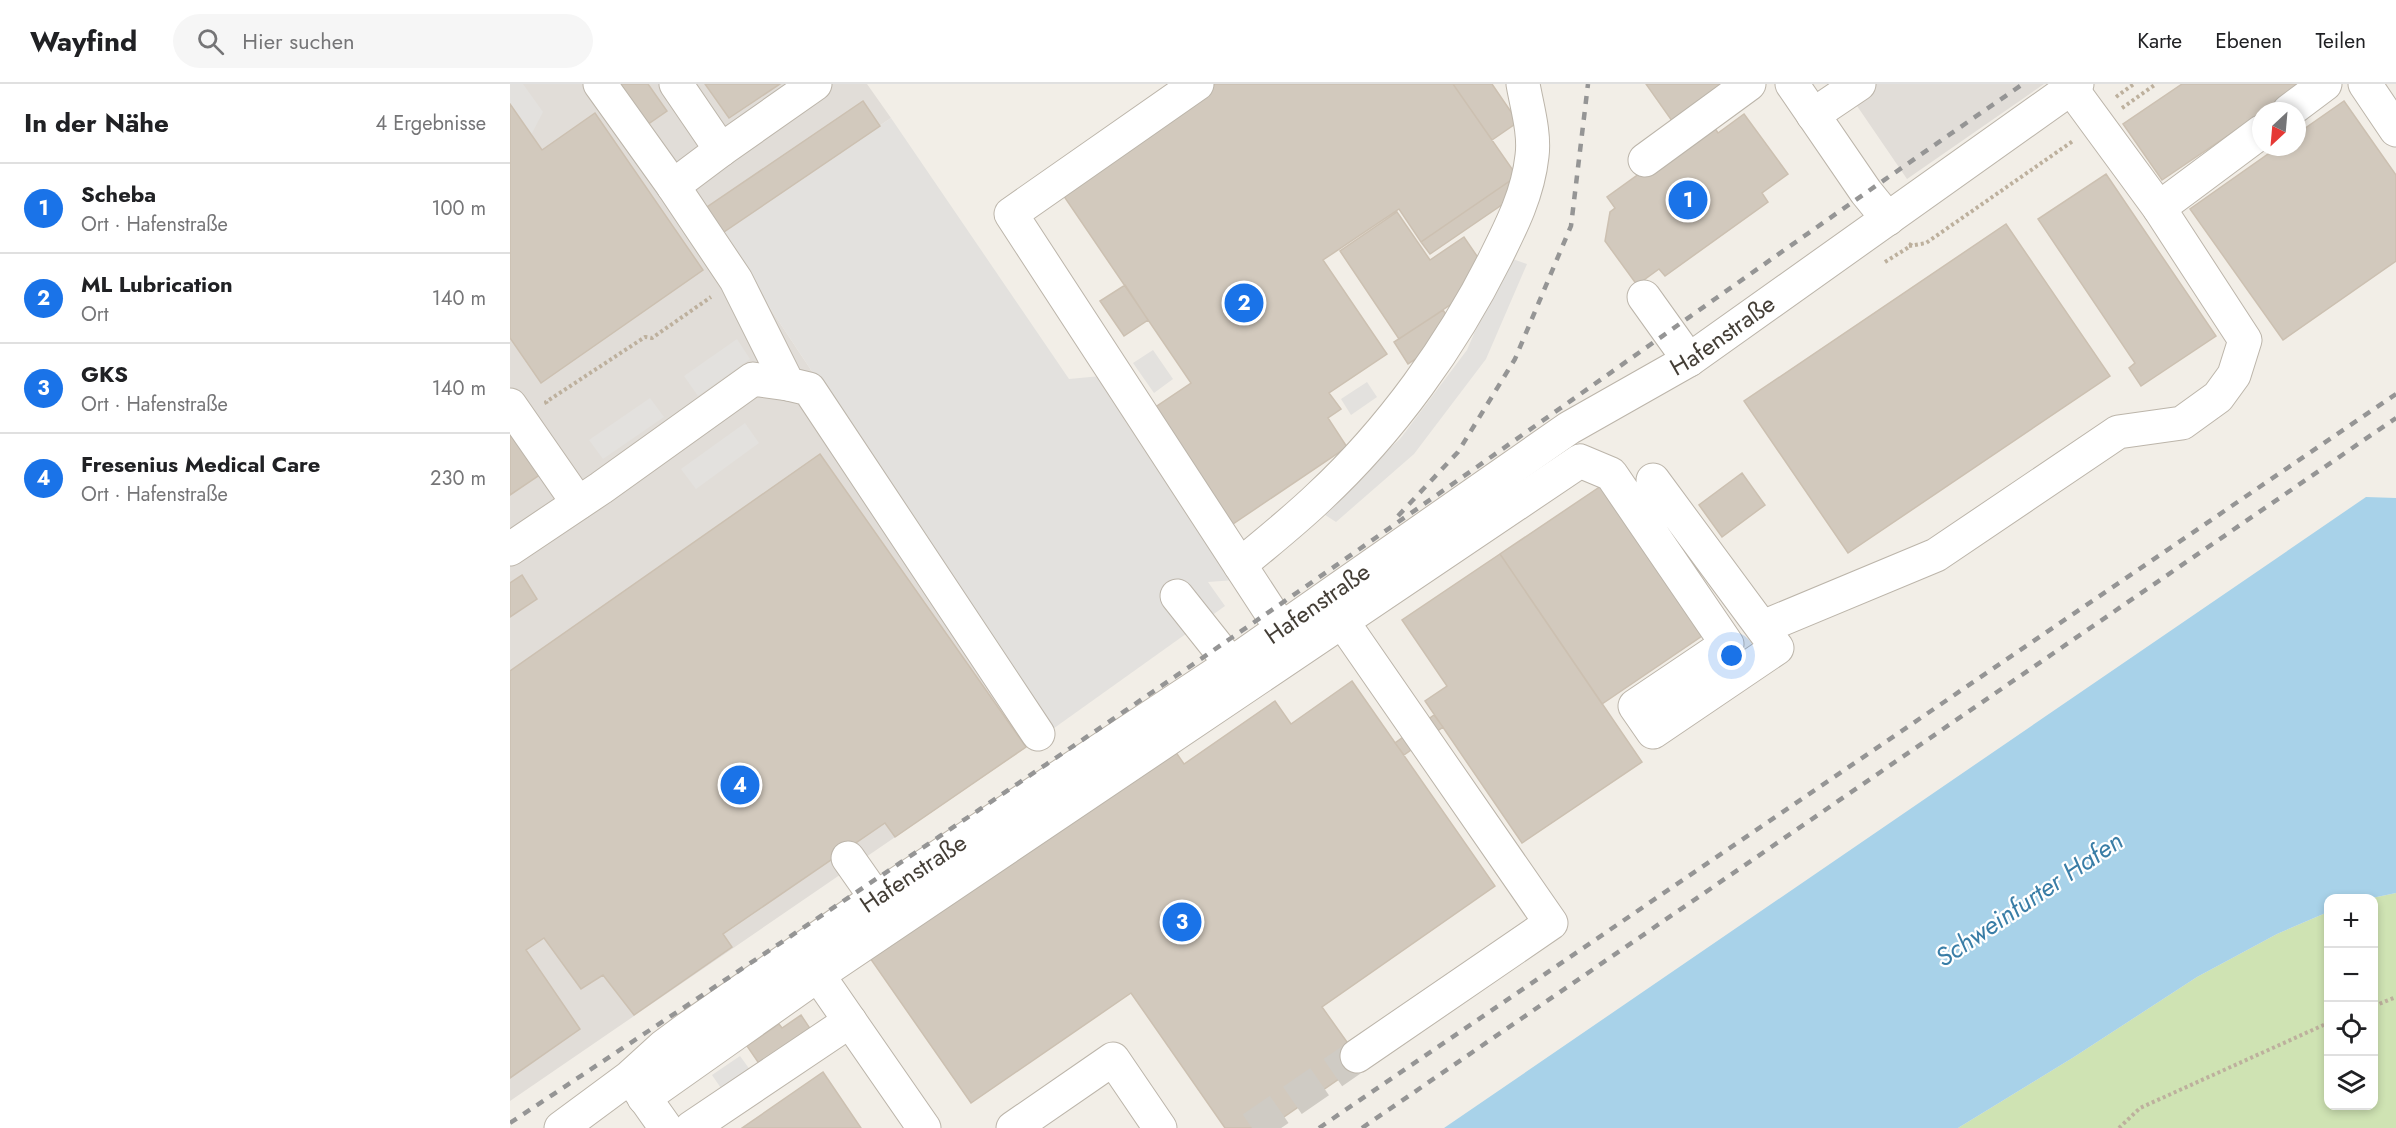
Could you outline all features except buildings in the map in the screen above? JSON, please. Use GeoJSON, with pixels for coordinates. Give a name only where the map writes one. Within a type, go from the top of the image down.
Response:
{"type":"FeatureCollection","features":[{"type":"Feature","properties":{"kind":"street"},"geometry":{"type":"LineString","coordinates":[[600,84],[673,186],[736,280],[788,384]]}},
{"type":"Feature","properties":{"kind":"street"},"geometry":{"type":"LineString","coordinates":[[676,84],[721,150]]}},
{"type":"Feature","properties":{"kind":"street"},"geometry":{"type":"LineString","coordinates":[[673,186],[815,84]]}},
{"type":"Feature","properties":{"kind":"street"},"geometry":{"type":"LineString","coordinates":[[1197,84],[1011,214],[1281,628]]}},
{"type":"Feature","properties":{"kind":"street"},"geometry":{"type":"LineString","coordinates":[[1240,565],[1320,496],[1381,432],[1422,379],[1476,297],[1521,206],[1533,155],[1530,120],[1523,84]]}},
{"type":"Feature","properties":{"kind":"street"},"geometry":{"type":"LineString","coordinates":[[1646,160],[1749,84]]}},
{"type":"Feature","properties":{"kind":"street"},"geometry":{"type":"LineString","coordinates":[[1792,84],[1866,192],[1888,219]]}},
{"type":"Feature","properties":{"kind":"street"},"geometry":{"type":"LineString","coordinates":[[1813,115],[1858,84]]}},
{"type":"Feature","properties":{"kind":"street"},"geometry":{"type":"LineString","coordinates":[[2301,102],[2325,84]]}},
{"type":"Feature","properties":{"kind":"street"},"geometry":{"type":"LineString","coordinates":[[2365,84],[2396,130]]}},
{"type":"Feature","properties":{"kind":"street"},"geometry":{"type":"LineString","coordinates":[[1763,627],[1936,555],[2118,432],[2181,423],[2218,397],[2234,375],[2245,340],[2159,208],[2097,124],[2074,86]]}},
{"type":"Feature","properties":{"kind":"street","name":"Hafenstraße"},"geometry":{"type":"LineString","coordinates":[[576,1124],[637,1087],[664,1046],[876,898],[1231,664],[1569,428],[1689,360],[2074,86]]}},
{"type":"Feature","properties":{"kind":"street"},"geometry":{"type":"LineString","coordinates":[[2159,208],[2252,139]]}},
{"type":"Feature","properties":{"kind":"street"},"geometry":{"type":"LineString","coordinates":[[1644,297],[1689,360]]}},
{"type":"Feature","properties":{"kind":"street"},"geometry":{"type":"LineString","coordinates":[[510,549],[753,379],[809,389],[1038,734]]}},
{"type":"Feature","properties":{"kind":"street"},"geometry":{"type":"LineString","coordinates":[[510,405],[578,503]]}},
{"type":"Feature","properties":{"kind":"street"},"geometry":{"type":"LineString","coordinates":[[666,1128],[637,1087],[818,975],[1580,461],[1611,474],[1726,644],[1635,706],[1653,732],[1777,648],[1653,480]]}},
{"type":"Feature","properties":{"kind":"street"},"geometry":{"type":"LineString","coordinates":[[1178,596],[1231,664]]}},
{"type":"Feature","properties":{"kind":"street"},"geometry":{"type":"LineString","coordinates":[[1342,621],[1551,923],[1357,1056]]}},
{"type":"Feature","properties":{"kind":"street"},"geometry":{"type":"LineString","coordinates":[[848,858],[876,898]]}},
{"type":"Feature","properties":{"kind":"street"},"geometry":{"type":"LineString","coordinates":[[818,975],[924,1128]]}},
{"type":"Feature","properties":{"kind":"street"},"geometry":{"type":"LineString","coordinates":[[691,1128],[850,1021]]}},
{"type":"Feature","properties":{"kind":"street"},"geometry":{"type":"LineString","coordinates":[[1013,1128],[1113,1059],[1161,1128]]}},
{"type":"Feature","properties":{"kind":"path"},"geometry":{"type":"LineString","coordinates":[[1909,247],[1926,243],[2156,84]]}},
{"type":"Feature","properties":{"kind":"path"},"geometry":{"type":"LineString","coordinates":[[553,412],[546,402],[645,337],[652,338],[736,280]]}},
{"type":"Feature","properties":{"kind":"path"},"geometry":{"type":"LineString","coordinates":[[2378,1004],[2396,997]]}},
{"type":"Feature","properties":{"kind":"path"},"geometry":{"type":"LineString","coordinates":[[2119,1128],[2140,1108],[2324,1025]]}},
{"type":"Feature","properties":{"kind":"shaded area"},"geometry":{"type":"Polygon","coordinates":[[[510,84],[867,84],[891,118],[721,234],[1050,731],[510,1101],[510,84]]]}},
{"type":"Feature","properties":{"kind":"shaded area"},"geometry":{"type":"Polygon","coordinates":[[[510,84],[523,84],[543,112],[531,135],[510,104],[510,84]]]}},
{"type":"Feature","properties":{"kind":"shaded area"},"geometry":{"type":"Polygon","coordinates":[[[1842,84],[2044,84],[1907,179],[1842,84]]]}},
{"type":"Feature","properties":{"kind":"shaded area"},"geometry":{"type":"Polygon","coordinates":[[[891,118],[1069,379],[1101,376],[1235,580],[1208,582],[1225,606],[1050,731],[721,234],[891,118]]]}},
{"type":"Feature","properties":{"kind":"shaded area"},"geometry":{"type":"Polygon","coordinates":[[[1507,257],[1527,264],[1486,359],[1414,454],[1336,522],[1319,511],[1400,439],[1467,350],[1507,257]]]}},
{"type":"Feature","properties":{"kind":"shaded area"},"geometry":{"type":"Polygon","coordinates":[[[737,339],[750,359],[698,396],[684,376],[737,339]]]}},
{"type":"Feature","properties":{"kind":"shaded area"},"geometry":{"type":"Polygon","coordinates":[[[1153,350],[1173,379],[1154,393],[1133,363],[1153,350]]]}},
{"type":"Feature","properties":{"kind":"shaded area"},"geometry":{"type":"Polygon","coordinates":[[[1367,382],[1377,397],[1351,415],[1341,399],[1367,382]]]}},
{"type":"Feature","properties":{"kind":"shaded area"},"geometry":{"type":"Polygon","coordinates":[[[650,398],[664,417],[603,459],[589,440],[650,398]]]}},
{"type":"Feature","properties":{"kind":"shaded area"},"geometry":{"type":"Polygon","coordinates":[[[745,423],[759,443],[696,489],[681,469],[745,423]]]}},
{"type":"Feature","properties":{"kind":"shaded area"},"geometry":{"type":"Polygon","coordinates":[[[740,1056],[753,1074],[725,1094],[712,1075],[740,1056]]]}},
{"type":"Feature","properties":{"kind":"green space"},"geometry":{"type":"Polygon","coordinates":[[[2396,893],[2396,1128],[1958,1128],[2074,1057],[2197,977],[2277,934],[2324,914],[2324,1110],[2378,1110],[2378,897],[2396,893]]]}},
{"type":"Feature","properties":{"kind":"water","name":"Schweinfurter Hafen"},"geometry":{"type":"Polygon","coordinates":[[[2366,497],[2396,498],[2396,893],[2378,897],[2378,894],[2324,894],[2324,914],[2277,934],[2197,977],[2074,1057],[1958,1128],[1444,1128],[2366,497]]]}},
{"type":"Feature","properties":{"kind":"tunnel"},"geometry":{"type":"LineString","coordinates":[[1252,1128],[1357,1056]]}},
{"type":"Feature","properties":{"kind":"railway"},"geometry":{"type":"LineString","coordinates":[[1398,516],[1458,452],[1515,359],[1571,226],[1588,84]]}},
{"type":"Feature","properties":{"kind":"railway"},"geometry":{"type":"LineString","coordinates":[[510,1123],[1165,684],[2023,84]]}},
{"type":"Feature","properties":{"kind":"railway"},"geometry":{"type":"LineString","coordinates":[[1319,1128],[2396,394]]}},
{"type":"Feature","properties":{"kind":"railway"},"geometry":{"type":"LineString","coordinates":[[1362,1128],[2396,418]]}},
{"type":"Feature","properties":{"kind":"place","name":"Scheba"},"geometry":{"type":"Point","coordinates":[1688,200]}},
{"type":"Feature","properties":{"kind":"place","name":"ML Lubrication"},"geometry":{"type":"Point","coordinates":[1244,303]}},
{"type":"Feature","properties":{"kind":"place","name":"Fresenius Medical Care"},"geometry":{"type":"Point","coordinates":[740,785]}},
{"type":"Feature","properties":{"kind":"place","name":"GKS"},"geometry":{"type":"Point","coordinates":[1182,922]}}]}
